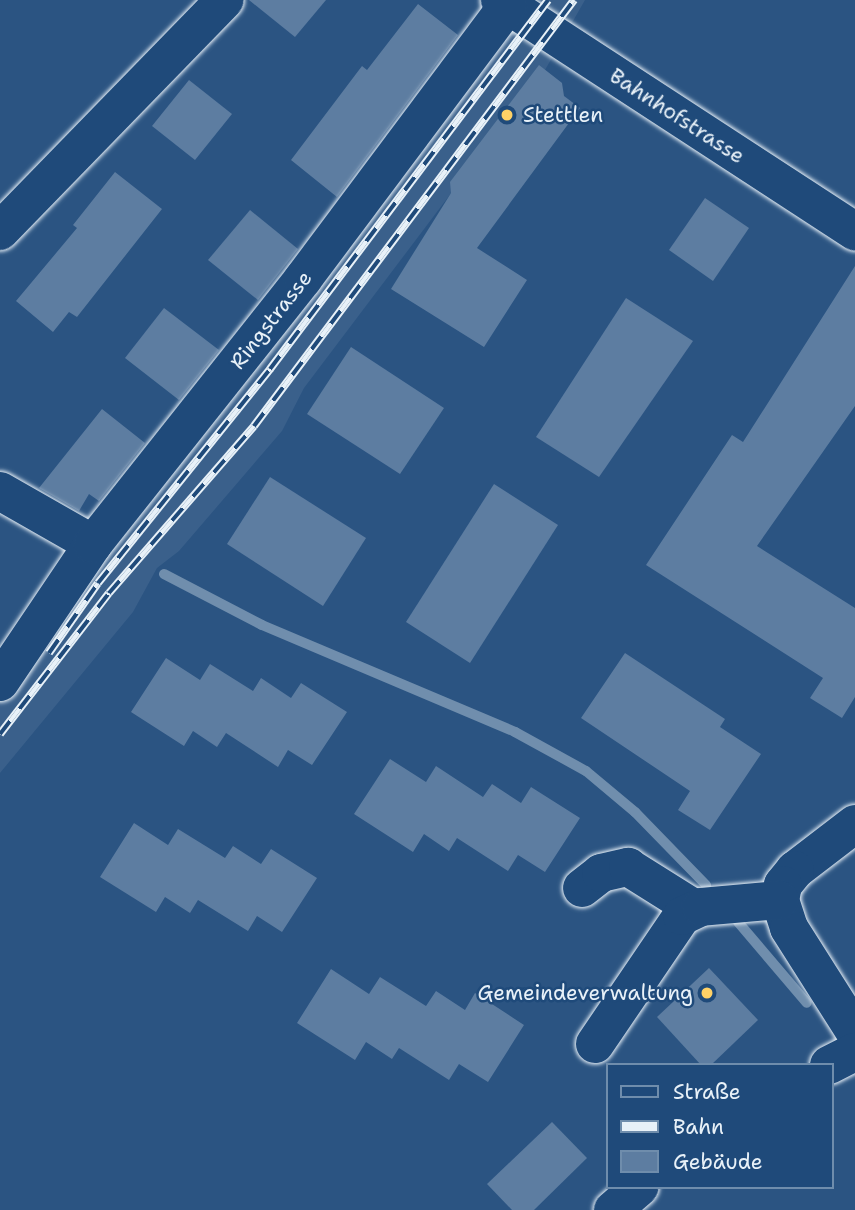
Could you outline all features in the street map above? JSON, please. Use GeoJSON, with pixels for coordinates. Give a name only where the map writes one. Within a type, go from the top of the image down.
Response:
{"type":"FeatureCollection","features":[{"type":"Feature","properties":{"kind":"street"},"geometry":{"type":"LineString","coordinates":[[0,231],[225,0]]}},
{"type":"Feature","properties":{"kind":"street","name":"Bahnhofstrasse"},"geometry":{"type":"LineString","coordinates":[[504,3],[855,231]]}},
{"type":"Feature","properties":{"kind":"street","name":"Ringstrasse"},"geometry":{"type":"LineString","coordinates":[[0,682],[93,544],[294,290],[504,3]]}},
{"type":"Feature","properties":{"kind":"street"},"geometry":{"type":"LineString","coordinates":[[0,491],[93,544]]}},
{"type":"Feature","properties":{"kind":"street"},"geometry":{"type":"LineString","coordinates":[[849,1009],[789,928],[780,900],[783,885],[795,870],[855,824]]}},
{"type":"Feature","properties":{"kind":"street"},"geometry":{"type":"LineString","coordinates":[[582,888],[601,873],[628,867],[695,909]]}},
{"type":"Feature","properties":{"kind":"street"},"geometry":{"type":"LineString","coordinates":[[595,1044],[676,923],[695,909],[780,900]]}},
{"type":"Feature","properties":{"kind":"street"},"geometry":{"type":"LineString","coordinates":[[833,1063],[855,1052]]}},
{"type":"Feature","properties":{"kind":"street"},"geometry":{"type":"LineString","coordinates":[[613,1210],[637,1189]]}},
{"type":"Feature","properties":{"kind":"shaded area"},"geometry":{"type":"Polygon","coordinates":[[[522,0],[585,0],[545,70],[562,83],[558,92],[452,192],[304,388],[282,431],[179,551],[157,568],[133,612],[0,773],[0,700],[522,0]]]}},
{"type":"Feature","properties":{"kind":"building"},"geometry":{"type":"Polygon","coordinates":[[[249,0],[326,0],[295,37],[249,0]]]}},
{"type":"Feature","properties":{"kind":"building"},"geometry":{"type":"Polygon","coordinates":[[[418,4],[458,35],[337,197],[291,160],[362,66],[367,70],[418,4]]]}},
{"type":"Feature","properties":{"kind":"building"},"geometry":{"type":"Polygon","coordinates":[[[539,65],[562,83],[564,96],[580,108],[477,248],[527,280],[484,347],[391,289],[451,193],[450,182],[539,65]]]}},
{"type":"Feature","properties":{"kind":"building"},"geometry":{"type":"Polygon","coordinates":[[[189,80],[232,114],[195,160],[152,126],[189,80]]]}},
{"type":"Feature","properties":{"kind":"building"},"geometry":{"type":"Polygon","coordinates":[[[115,172],[162,209],[77,317],[69,312],[53,332],[16,301],[77,228],[73,225],[115,172]]]}},
{"type":"Feature","properties":{"kind":"building"},"geometry":{"type":"Polygon","coordinates":[[[705,198],[749,228],[713,281],[669,250],[705,198]]]}},
{"type":"Feature","properties":{"kind":"building"},"geometry":{"type":"Polygon","coordinates":[[[250,210],[298,249],[258,300],[208,260],[250,210]]]}},
{"type":"Feature","properties":{"kind":"building"},"geometry":{"type":"Polygon","coordinates":[[[855,266],[855,406],[757,546],[855,608],[855,697],[842,718],[810,698],[823,678],[646,565],[732,435],[743,442],[855,266]]]}},
{"type":"Feature","properties":{"kind":"building"},"geometry":{"type":"Polygon","coordinates":[[[626,298],[693,341],[599,477],[536,437],[626,298]]]}},
{"type":"Feature","properties":{"kind":"building"},"geometry":{"type":"Polygon","coordinates":[[[164,308],[219,350],[179,400],[125,358],[164,308]]]}},
{"type":"Feature","properties":{"kind":"building"},"geometry":{"type":"Polygon","coordinates":[[[351,347],[444,408],[400,474],[307,414],[351,347]]]}},
{"type":"Feature","properties":{"kind":"building"},"geometry":{"type":"Polygon","coordinates":[[[102,409],[145,443],[99,501],[89,494],[79,511],[39,488],[102,409]]]}},
{"type":"Feature","properties":{"kind":"building"},"geometry":{"type":"Polygon","coordinates":[[[270,477],[366,538],[323,606],[227,544],[270,477]]]}},
{"type":"Feature","properties":{"kind":"building"},"geometry":{"type":"Polygon","coordinates":[[[494,484],[558,525],[470,663],[406,622],[494,484]]]}},
{"type":"Feature","properties":{"kind":"building"},"geometry":{"type":"Polygon","coordinates":[[[625,653],[725,719],[720,727],[761,754],[710,830],[678,810],[690,791],[581,718],[625,653]]]}},
{"type":"Feature","properties":{"kind":"building"},"geometry":{"type":"Polygon","coordinates":[[[166,658],[200,680],[210,664],[253,691],[261,678],[291,698],[301,683],[347,712],[312,765],[288,750],[278,767],[226,733],[217,747],[193,731],[184,746],[131,712],[166,658]]]}},
{"type":"Feature","properties":{"kind":"building"},"geometry":{"type":"Polygon","coordinates":[[[390,759],[426,782],[436,766],[483,797],[492,784],[521,803],[531,787],[580,818],[545,872],[518,855],[508,871],[457,838],[449,851],[424,834],[413,852],[354,814],[390,759]]]}},
{"type":"Feature","properties":{"kind":"building"},"geometry":{"type":"Polygon","coordinates":[[[134,823],[168,845],[178,829],[225,858],[233,846],[261,864],[271,849],[317,878],[282,932],[257,916],[248,931],[198,900],[190,913],[165,897],[156,912],[100,877],[134,823]]]}},
{"type":"Feature","properties":{"kind":"building","name":"Gemeindeverwaltung"},"geometry":{"type":"Polygon","coordinates":[[[709,968],[758,1020],[713,1063],[699,1063],[657,1017],[709,968]]]}},
{"type":"Feature","properties":{"kind":"building"},"geometry":{"type":"Polygon","coordinates":[[[331,969],[369,994],[380,977],[426,1006],[436,991],[465,1010],[475,993],[524,1025],[488,1082],[459,1064],[449,1080],[399,1048],[392,1059],[366,1042],[355,1060],[297,1023],[331,969]]]}},
{"type":"Feature","properties":{"kind":"building"},"geometry":{"type":"Polygon","coordinates":[[[552,1122],[587,1158],[534,1210],[512,1210],[487,1184],[552,1122]]]}},
{"type":"Feature","properties":{"kind":"waterway"},"geometry":{"type":"LineString","coordinates":[[164,574],[262,625],[515,732],[586,771],[635,812],[706,885]]}},
{"type":"Feature","properties":{"kind":"waterway"},"geometry":{"type":"LineString","coordinates":[[738,922],[807,1003]]}},
{"type":"Feature","properties":{"kind":"railway"},"geometry":{"type":"LineString","coordinates":[[49,653],[98,583],[270,369],[548,0]]}},
{"type":"Feature","properties":{"kind":"railway"},"geometry":{"type":"LineString","coordinates":[[0,734],[109,593],[254,426],[574,0]]}},
{"type":"Feature","properties":{"kind":"place","name":"Stettlen"},"geometry":{"type":"Point","coordinates":[507,115]}},
{"type":"Feature","properties":{"kind":"place","name":"Gemeindeverwaltung"},"geometry":{"type":"Point","coordinates":[707,993]}}]}
